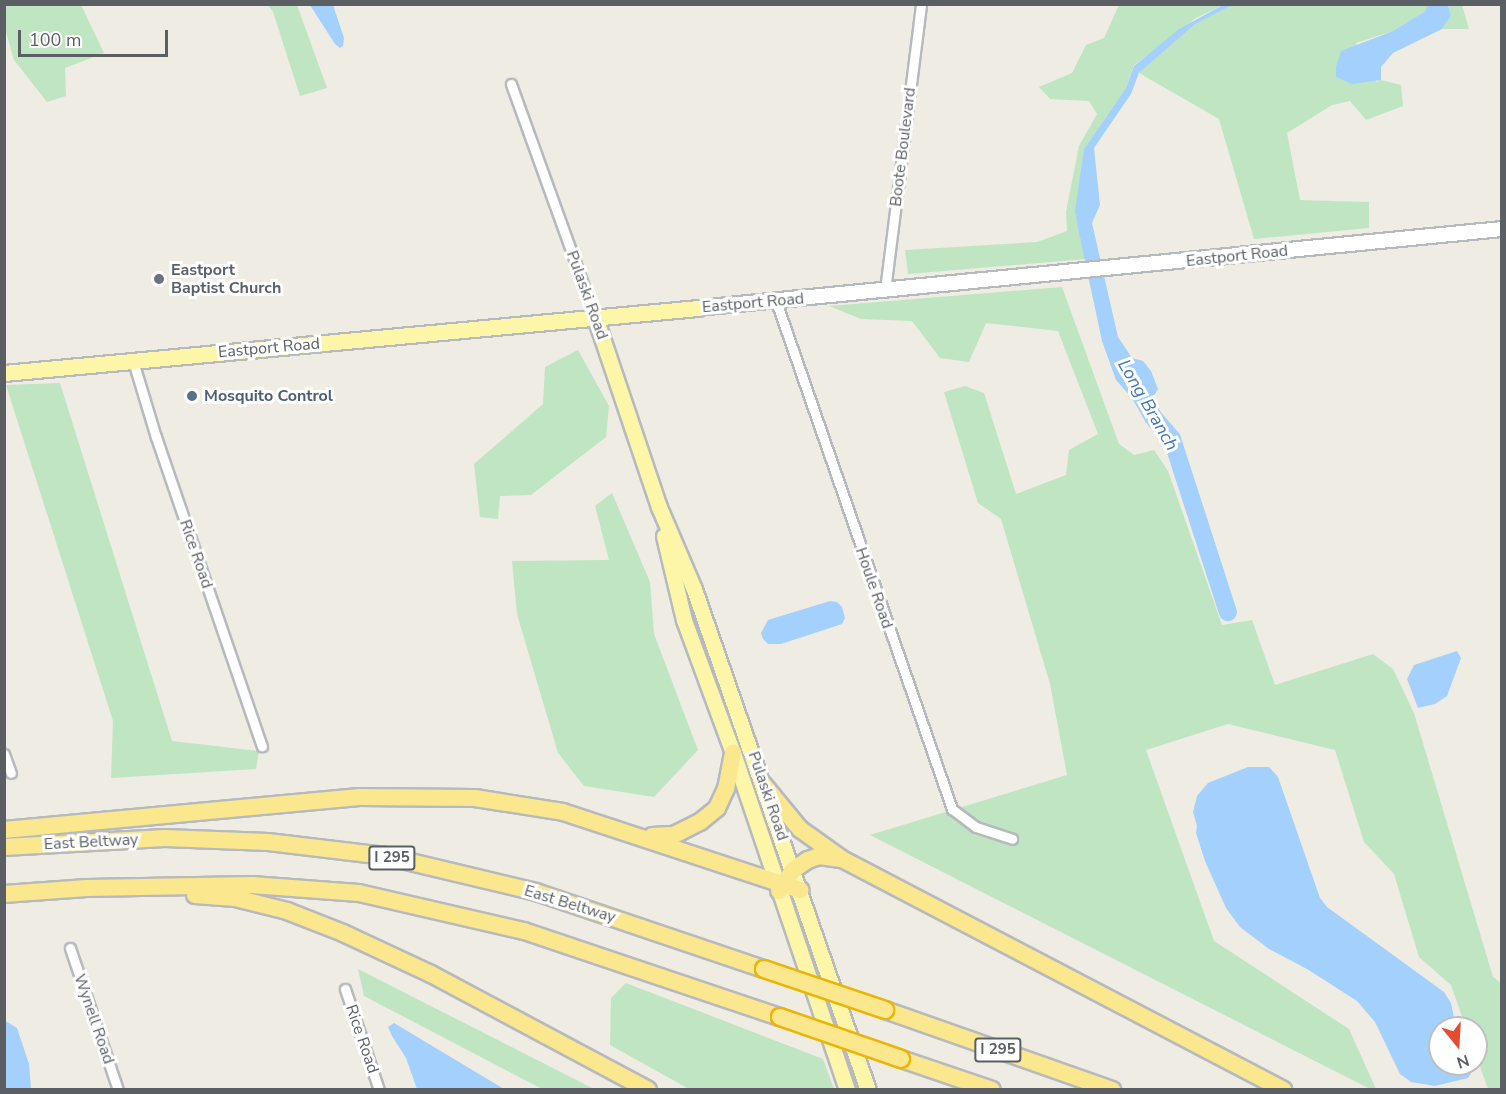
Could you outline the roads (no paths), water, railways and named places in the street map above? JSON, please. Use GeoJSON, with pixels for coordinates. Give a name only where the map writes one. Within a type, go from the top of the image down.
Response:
{"type":"FeatureCollection","features":[{"type":"Feature","properties":{"kind":"highway"},"geometry":{"type":"LineString","coordinates":[[644,837],[674,835],[700,822],[717,808],[726,789],[733,753]]}},
{"type":"Feature","properties":{"kind":"highway"},"geometry":{"type":"LineString","coordinates":[[763,784],[800,829],[842,859],[1283,1089]]}},
{"type":"Feature","properties":{"kind":"highway"},"geometry":{"type":"LineString","coordinates":[[4,830],[359,797],[475,798],[563,812],[783,881],[800,890]]}},
{"type":"Feature","properties":{"kind":"highway","name":"East Beltway"},"geometry":{"type":"LineString","coordinates":[[4,848],[165,838],[268,842],[385,856],[536,892],[1112,1089]]}},
{"type":"Feature","properties":{"kind":"highway"},"geometry":{"type":"LineString","coordinates":[[783,881],[819,856],[842,859]]}},
{"type":"Feature","properties":{"kind":"highway","name":"I 295"},"geometry":{"type":"LineString","coordinates":[[4,894],[87,888],[252,885],[360,893],[524,931],[992,1089]]}},
{"type":"Feature","properties":{"kind":"highway"},"geometry":{"type":"LineString","coordinates":[[87,888],[235,898],[287,910],[431,974],[648,1089]]}},
{"type":"Feature","properties":{"kind":"main road","name":"Eastport Road"},"geometry":{"type":"LineString","coordinates":[[4,373],[698,308]]}},
{"type":"Feature","properties":{"kind":"main road","name":"Pulaski Road"},"geometry":{"type":"LineString","coordinates":[[595,317],[658,507],[694,589],[763,784],[783,881]]}},
{"type":"Feature","properties":{"kind":"main road","name":"Pulaski Road"},"geometry":{"type":"LineString","coordinates":[[658,507],[684,620],[783,881],[847,1089]]}},
{"type":"Feature","properties":{"kind":"main road"},"geometry":{"type":"LineString","coordinates":[[800,890],[868,1089]]}},
{"type":"Feature","properties":{"kind":"street","name":"Boote Boulevard"},"geometry":{"type":"LineString","coordinates":[[885,290],[921,4]]}},
{"type":"Feature","properties":{"kind":"street","name":"Pulaski Road"},"geometry":{"type":"LineString","coordinates":[[511,84],[595,317]]}},
{"type":"Feature","properties":{"kind":"street","name":"Eastport Road"},"geometry":{"type":"LineString","coordinates":[[698,308],[1502,229]]}},
{"type":"Feature","properties":{"kind":"street","name":"Houle Road"},"geometry":{"type":"LineString","coordinates":[[776,301],[952,809],[975,827],[1012,839]]}},
{"type":"Feature","properties":{"kind":"street","name":"Rice Road"},"geometry":{"type":"LineString","coordinates":[[133,361],[156,438],[262,746]]}},
{"type":"Feature","properties":{"kind":"street"},"geometry":{"type":"LineString","coordinates":[[4,754],[11,773]]}},
{"type":"Feature","properties":{"kind":"street","name":"Wynell Road"},"geometry":{"type":"LineString","coordinates":[[70,948],[118,1089]]}},
{"type":"Feature","properties":{"kind":"street","name":"Rice Road"},"geometry":{"type":"LineString","coordinates":[[345,988],[379,1089]]}},
{"type":"Feature","properties":{"kind":"water"},"geometry":{"type":"Polygon","coordinates":[[[1429,4],[1448,5],[1451,16],[1442,29],[1393,53],[1381,67],[1381,80],[1352,84],[1336,77],[1336,67],[1341,51],[1393,31],[1424,12],[1429,4]]]}},
{"type":"Feature","properties":{"kind":"water"},"geometry":{"type":"Polygon","coordinates":[[[310,5],[333,5],[344,38],[343,46],[340,48],[335,44],[310,5]]]}},
{"type":"Feature","properties":{"kind":"water"},"geometry":{"type":"Polygon","coordinates":[[[1223,5],[1232,5],[1195,24],[1139,73],[1131,94],[1094,148],[1100,205],[1092,223],[1118,337],[1132,358],[1143,361],[1151,371],[1158,389],[1155,394],[1138,405],[1116,380],[1102,341],[1080,238],[1075,211],[1084,149],[1126,88],[1134,66],[1179,29],[1223,5]]]}},
{"type":"Feature","properties":{"kind":"water"},"geometry":{"type":"Polygon","coordinates":[[[830,601],[837,602],[842,607],[845,618],[842,624],[781,644],[768,644],[763,639],[761,633],[768,620],[830,601]]]}},
{"type":"Feature","properties":{"kind":"water"},"geometry":{"type":"Polygon","coordinates":[[[1457,651],[1461,658],[1447,696],[1435,704],[1418,708],[1407,679],[1414,665],[1457,651]]]}},
{"type":"Feature","properties":{"kind":"water"},"geometry":{"type":"Polygon","coordinates":[[[1248,767],[1269,767],[1278,777],[1320,898],[1327,907],[1444,992],[1451,1003],[1454,1016],[1428,1016],[1428,1076],[1469,1076],[1468,1078],[1435,1086],[1411,1082],[1400,1074],[1375,1022],[1357,1001],[1307,969],[1269,949],[1240,927],[1226,908],[1205,861],[1196,833],[1197,826],[1193,812],[1197,796],[1208,783],[1248,767]]]}},
{"type":"Feature","properties":{"kind":"water"},"geometry":{"type":"Polygon","coordinates":[[[4,1020],[17,1028],[29,1064],[31,1089],[5,1089],[4,1020]]]}},
{"type":"Feature","properties":{"kind":"water"},"geometry":{"type":"Polygon","coordinates":[[[394,1023],[504,1089],[417,1089],[406,1058],[388,1027],[394,1023]]]}},
{"type":"Feature","properties":{"kind":"waterway","name":"Long Branch"},"geometry":{"type":"LineString","coordinates":[[1132,380],[1153,417],[1172,439],[1228,612]]}},
{"type":"Feature","properties":{"kind":"place","name":"Eastport Baptist Church"},"geometry":{"type":"Point","coordinates":[159,279]}},
{"type":"Feature","properties":{"kind":"place","name":"Mosquito Control"},"geometry":{"type":"Point","coordinates":[192,396]}}]}
